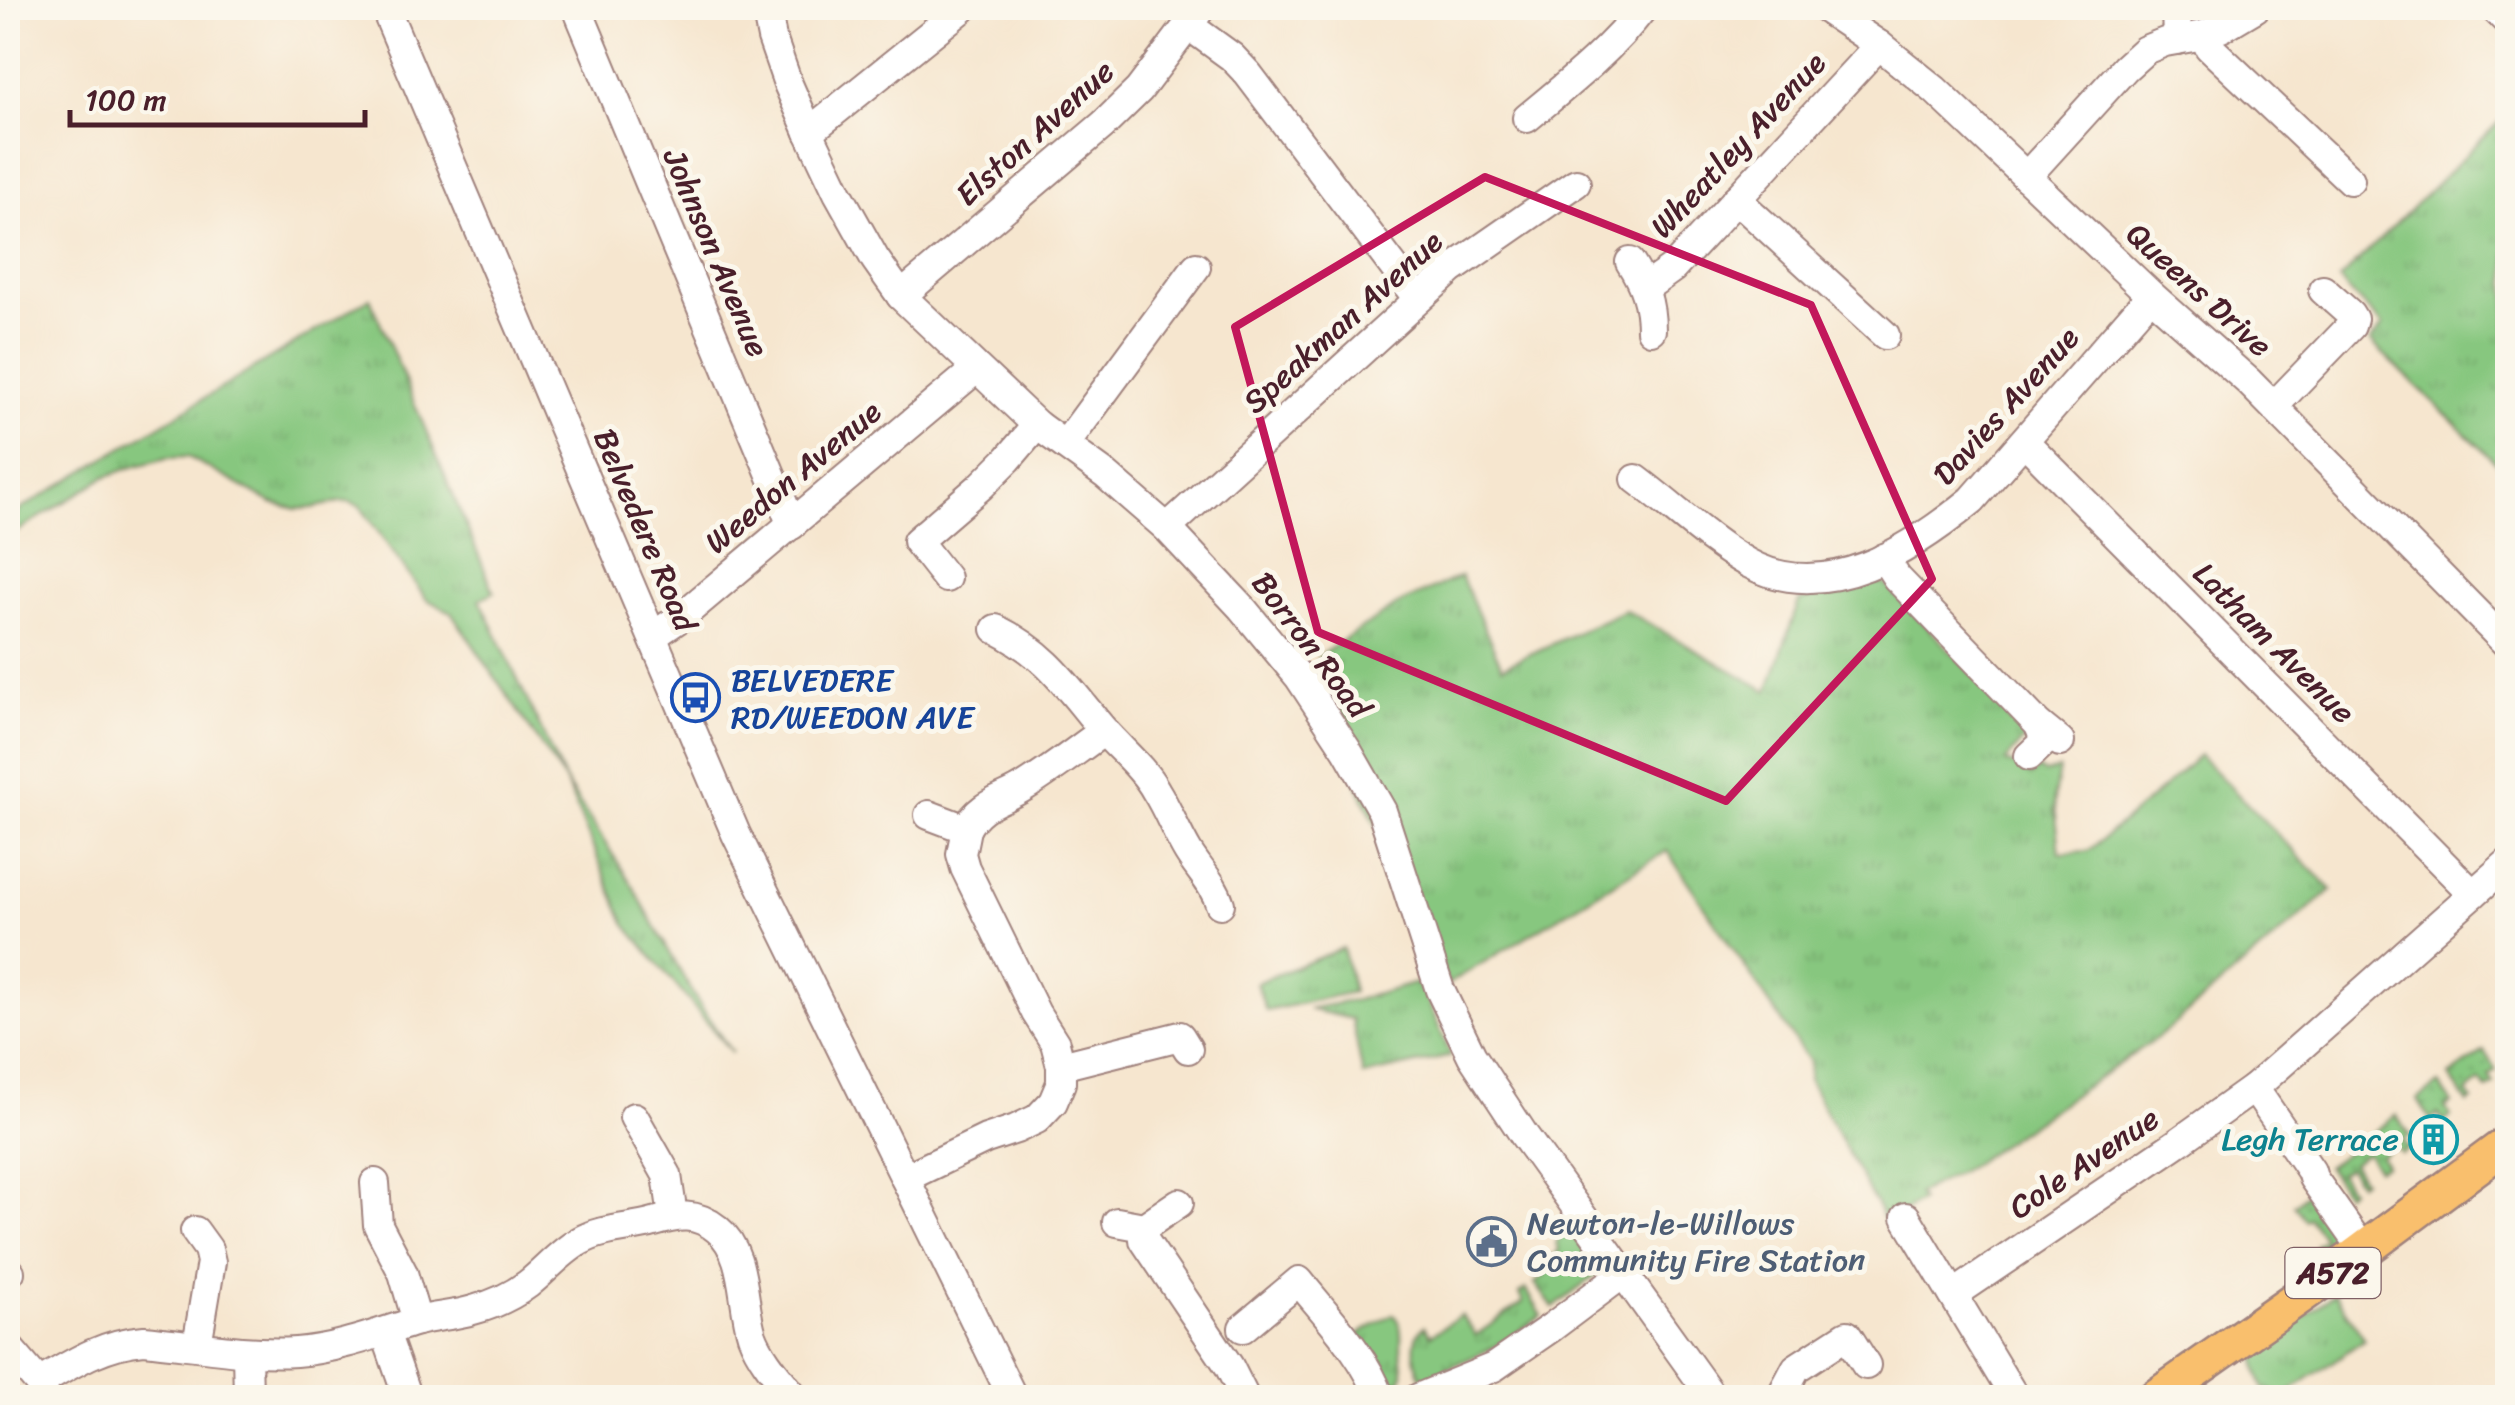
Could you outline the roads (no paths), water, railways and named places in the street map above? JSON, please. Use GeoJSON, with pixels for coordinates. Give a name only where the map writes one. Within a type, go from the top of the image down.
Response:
{"type":"FeatureCollection","features":[{"type":"Feature","properties":{"kind":"main road","name":"A572"},"geometry":{"type":"LineString","coordinates":[[2155,1398],[2508,1143]]}},
{"type":"Feature","properties":{"kind":"street","name":"Belvedere Road"},"geometry":{"type":"LineString","coordinates":[[385,8],[736,834],[1013,1398]]}},
{"type":"Feature","properties":{"kind":"street","name":"Johnson Avenue"},"geometry":{"type":"LineString","coordinates":[[576,8],[792,524]]}},
{"type":"Feature","properties":{"kind":"street","name":"Borron Road"},"geometry":{"type":"LineString","coordinates":[[766,8],[772,38],[809,132],[838,193],[900,296],[1037,424],[1167,528],[1289,662],[1382,811],[1440,990],[1472,1056],[1713,1398]]}},
{"type":"Feature","properties":{"kind":"street"},"geometry":{"type":"LineString","coordinates":[[809,132],[963,8]]}},
{"type":"Feature","properties":{"kind":"street"},"geometry":{"type":"LineString","coordinates":[[1527,118],[1597,58],[1643,8]]}},
{"type":"Feature","properties":{"kind":"street","name":"Queens Drive"},"geometry":{"type":"LineString","coordinates":[[1824,8],[1935,90],[2274,406],[2508,645]]}},
{"type":"Feature","properties":{"kind":"street"},"geometry":{"type":"LineString","coordinates":[[2176,8],[2190,37],[2210,47],[2350,180]]}},
{"type":"Feature","properties":{"kind":"street"},"geometry":{"type":"LineString","coordinates":[[2026,176],[2134,58],[2156,46],[2223,27],[2255,8]]}},
{"type":"Feature","properties":{"kind":"street"},"geometry":{"type":"LineString","coordinates":[[2494,8],[2508,22]]}},
{"type":"Feature","properties":{"kind":"street"},"geometry":{"type":"LineString","coordinates":[[1194,16],[1248,74],[1418,299]]}},
{"type":"Feature","properties":{"kind":"street","name":"Elston Avenue"},"geometry":{"type":"LineString","coordinates":[[900,296],[1138,90],[1194,16]]}},
{"type":"Feature","properties":{"kind":"street","name":"Wheatley Avenue"},"geometry":{"type":"LineString","coordinates":[[1645,288],[1672,268],[1879,46]]}},
{"type":"Feature","properties":{"kind":"street","name":"Speakman Avenue"},"geometry":{"type":"LineString","coordinates":[[1167,528],[1418,299],[1474,252],[1576,183]]}},
{"type":"Feature","properties":{"kind":"street"},"geometry":{"type":"LineString","coordinates":[[1736,199],[1885,335]]}},
{"type":"Feature","properties":{"kind":"street"},"geometry":{"type":"LineString","coordinates":[[1630,262],[1645,288],[1650,330]]}},
{"type":"Feature","properties":{"kind":"street"},"geometry":{"type":"LineString","coordinates":[[1064,445],[1196,267]]}},
{"type":"Feature","properties":{"kind":"street"},"geometry":{"type":"LineString","coordinates":[[2274,406],[2351,326],[2350,314],[2324,290]]}},
{"type":"Feature","properties":{"kind":"street","name":"Davies Avenue"},"geometry":{"type":"LineString","coordinates":[[1636,479],[1747,562],[1772,574],[1798,579],[1826,578],[1884,558],[1941,526],[1972,500],[2151,295]]}},
{"type":"Feature","properties":{"kind":"street","name":"Weedon Avenue"},"geometry":{"type":"LineString","coordinates":[[652,636],[682,617],[976,369]]}},
{"type":"Feature","properties":{"kind":"street"},"geometry":{"type":"LineString","coordinates":[[946,578],[908,548],[982,486],[1037,424]]}},
{"type":"Feature","properties":{"kind":"street","name":"Latham Avenue"},"geometry":{"type":"LineString","coordinates":[[2026,442],[2473,894]]}},
{"type":"Feature","properties":{"kind":"street"},"geometry":{"type":"LineString","coordinates":[[1884,558],[1897,578],[2050,733],[2029,756]]}},
{"type":"Feature","properties":{"kind":"street"},"geometry":{"type":"LineString","coordinates":[[995,629],[1042,658],[1155,788],[1184,846],[1220,904]]}},
{"type":"Feature","properties":{"kind":"street"},"geometry":{"type":"LineString","coordinates":[[904,1178],[1037,1119],[1058,1092],[1062,1066],[1056,1043],[1036,1012],[964,868],[962,854],[966,829],[987,804],[1022,788],[1104,731]]}},
{"type":"Feature","properties":{"kind":"street"},"geometry":{"type":"LineString","coordinates":[[929,815],[966,829]]}},
{"type":"Feature","properties":{"kind":"street","name":"Cole Avenue"},"geometry":{"type":"LineString","coordinates":[[1952,1294],[2254,1088],[2508,863]]}},
{"type":"Feature","properties":{"kind":"street"},"geometry":{"type":"LineString","coordinates":[[1062,1066],[1182,1036]]}},
{"type":"Feature","properties":{"kind":"street"},"geometry":{"type":"LineString","coordinates":[[2254,1088],[2363,1250]]}},
{"type":"Feature","properties":{"kind":"street"},"geometry":{"type":"LineString","coordinates":[[634,1116],[667,1175],[673,1216]]}},
{"type":"Feature","properties":{"kind":"street"},"geometry":{"type":"LineString","coordinates":[[376,1182],[378,1225],[403,1273],[417,1321]]}},
{"type":"Feature","properties":{"kind":"street"},"geometry":{"type":"LineString","coordinates":[[1179,1204],[1130,1224],[1229,1366],[1245,1398]]}},
{"type":"Feature","properties":{"kind":"street"},"geometry":{"type":"LineString","coordinates":[[8,1348],[42,1390],[82,1357],[117,1344],[144,1340],[247,1352],[299,1352],[470,1311],[513,1295],[554,1259],[598,1232],[689,1215],[704,1220],[733,1247],[752,1335],[762,1356],[795,1398]]}},
{"type":"Feature","properties":{"kind":"street"},"geometry":{"type":"LineString","coordinates":[[1906,1217],[2015,1398]]}},
{"type":"Feature","properties":{"kind":"street"},"geometry":{"type":"LineString","coordinates":[[196,1231],[211,1262],[197,1345]]}},
{"type":"Feature","properties":{"kind":"street"},"geometry":{"type":"LineString","coordinates":[[1418,1398],[1473,1388],[1494,1367],[1624,1274]]}},
{"type":"Feature","properties":{"kind":"street"},"geometry":{"type":"LineString","coordinates":[[1243,1328],[1299,1281],[1356,1355],[1380,1398]]}},
{"type":"Feature","properties":{"kind":"street"},"geometry":{"type":"LineString","coordinates":[[1780,1398],[1796,1368],[1855,1330],[1866,1365]]}},
{"type":"Feature","properties":{"kind":"street"},"geometry":{"type":"LineString","coordinates":[[385,1332],[408,1398]]}},
{"type":"Feature","properties":{"kind":"street"},"geometry":{"type":"LineString","coordinates":[[247,1352],[248,1398]]}},
{"type":"Feature","properties":{"kind":"place","name":"BELVEDERE RD/WEEDON AVE"},"geometry":{"type":"Point","coordinates":[696,698]}},
{"type":"Feature","properties":{"kind":"place","name":"Legh Terrace"},"geometry":{"type":"Point","coordinates":[2434,1139]}},
{"type":"Feature","properties":{"kind":"place","name":"Newton-le-Willows Community Fire Station"},"geometry":{"type":"Point","coordinates":[1492,1241]}}]}
